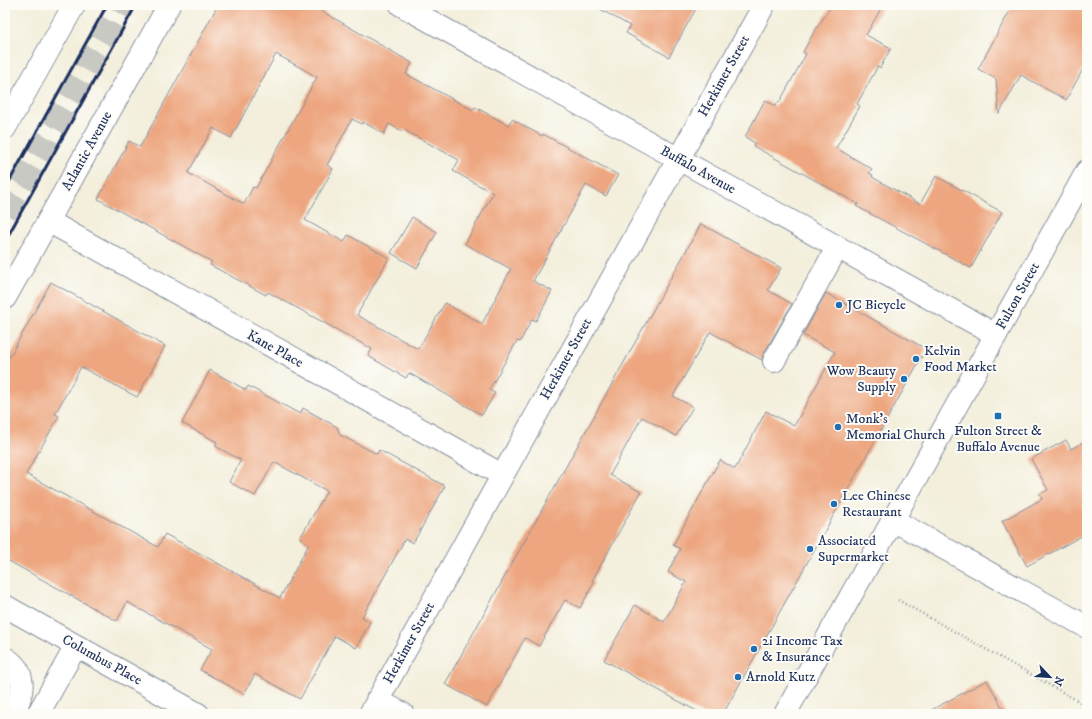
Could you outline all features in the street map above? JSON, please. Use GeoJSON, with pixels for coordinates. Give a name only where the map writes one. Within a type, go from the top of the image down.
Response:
{"type":"FeatureCollection","features":[{"type":"Feature","properties":{"kind":"street"},"geometry":{"type":"LineString","coordinates":[[5,128],[74,5]]}},
{"type":"Feature","properties":{"kind":"street","name":"Atlantic Avenue"},"geometry":{"type":"LineString","coordinates":[[5,298],[169,5]]}},
{"type":"Feature","properties":{"kind":"street","name":"Buffalo Avenue"},"geometry":{"type":"LineString","coordinates":[[401,5],[996,335]]}},
{"type":"Feature","properties":{"kind":"street","name":"Herkimer Street"},"geometry":{"type":"LineString","coordinates":[[374,707],[764,5]]}},
{"type":"Feature","properties":{"kind":"street","name":"Fulton Street"},"geometry":{"type":"LineString","coordinates":[[785,714],[1087,171]]}},
{"type":"Feature","properties":{"kind":"street","name":"Kane Place"},"geometry":{"type":"LineString","coordinates":[[48,221],[502,476]]}},
{"type":"Feature","properties":{"kind":"street"},"geometry":{"type":"LineString","coordinates":[[774,361],[837,248]]}},
{"type":"Feature","properties":{"kind":"street"},"geometry":{"type":"LineString","coordinates":[[893,520],[1087,627]]}},
{"type":"Feature","properties":{"kind":"street","name":"Columbus Place"},"geometry":{"type":"LineString","coordinates":[[5,606],[198,714]]}},
{"type":"Feature","properties":{"kind":"street"},"geometry":{"type":"LineString","coordinates":[[38,714],[76,646]]}},
{"type":"Feature","properties":{"kind":"street"},"geometry":{"type":"LineString","coordinates":[[5,658],[14,665],[18,671],[22,684],[22,693],[12,714]]}},
{"type":"Feature","properties":{"kind":"street"},"geometry":{"type":"LineString","coordinates":[[374,707],[403,714]]}},
{"type":"Feature","properties":{"kind":"path"},"geometry":{"type":"LineString","coordinates":[[898,600],[1087,706]]}},
{"type":"Feature","properties":{"kind":"building"},"geometry":{"type":"Polygon","coordinates":[[[218,5],[311,5],[412,63],[406,74],[473,110],[475,107],[508,125],[512,119],[542,136],[543,134],[618,175],[606,196],[586,185],[533,281],[552,291],[536,321],[532,319],[520,342],[517,341],[489,390],[495,393],[482,415],[409,373],[406,378],[368,356],[372,349],[268,292],[266,295],[210,265],[212,262],[98,199],[129,141],[140,147],[218,5]],[[276,54],[231,138],[213,128],[188,173],[244,204],[253,187],[256,188],[317,77],[276,54]],[[352,119],[327,165],[333,169],[305,220],[344,242],[348,235],[389,258],[357,315],[418,349],[445,303],[482,324],[511,269],[465,244],[493,193],[453,171],[459,160],[404,130],[402,131],[389,124],[384,134],[363,122],[362,124],[352,119]]]}},
{"type":"Feature","properties":{"kind":"building"},"geometry":{"type":"Polygon","coordinates":[[[593,5],[698,5],[669,57],[626,33],[630,26],[593,5]]]}},
{"type":"Feature","properties":{"kind":"building"},"geometry":{"type":"Polygon","coordinates":[[[832,5],[883,5],[866,35],[891,48],[880,68],[878,66],[857,104],[860,106],[836,148],[872,169],[869,173],[873,175],[872,177],[920,204],[936,176],[1002,212],[971,268],[856,206],[858,204],[753,146],[755,143],[745,137],[765,100],[775,106],[778,102],[779,103],[806,54],[803,52],[832,5]]]}},
{"type":"Feature","properties":{"kind":"building"},"geometry":{"type":"Polygon","coordinates":[[[1013,5],[1087,5],[1087,62],[1066,100],[1021,75],[999,114],[996,79],[978,69],[1013,5]]]}},
{"type":"Feature","properties":{"kind":"building"},"geometry":{"type":"Polygon","coordinates":[[[412,217],[437,232],[417,268],[391,253],[412,217]]]}},
{"type":"Feature","properties":{"kind":"building"},"geometry":{"type":"Polygon","coordinates":[[[701,224],[781,268],[768,290],[792,304],[763,355],[762,360],[710,332],[673,396],[693,407],[676,436],[642,417],[610,475],[641,492],[592,581],[594,583],[580,608],[565,600],[539,646],[525,638],[487,707],[445,684],[701,224]]]}},
{"type":"Feature","properties":{"kind":"building"},"geometry":{"type":"Polygon","coordinates":[[[51,282],[165,346],[137,397],[81,367],[55,414],[59,416],[26,474],[158,547],[165,534],[280,598],[309,544],[300,538],[327,491],[274,462],[255,496],[229,482],[241,460],[215,446],[217,442],[182,423],[210,370],[246,390],[248,386],[300,414],[303,408],[337,427],[340,435],[377,454],[379,450],[445,486],[413,543],[405,539],[362,617],[370,622],[356,648],[335,636],[300,699],[255,674],[244,694],[200,670],[212,649],[127,602],[117,621],[5,559],[5,365],[51,282]]]}},
{"type":"Feature","properties":{"kind":"building"},"geometry":{"type":"Polygon","coordinates":[[[826,293],[926,349],[723,714],[702,714],[604,660],[635,605],[664,622],[686,582],[668,572],[680,549],[673,545],[720,460],[735,469],[766,411],[794,426],[835,352],[803,335],[826,293]]]}},
{"type":"Feature","properties":{"kind":"building"},"geometry":{"type":"Polygon","coordinates":[[[1066,440],[1071,449],[1087,440],[1087,533],[1027,566],[1002,521],[1042,499],[1040,494],[1048,490],[1031,459],[1066,440]]]}},
{"type":"Feature","properties":{"kind":"building"},"geometry":{"type":"Polygon","coordinates":[[[987,680],[1006,714],[924,714],[987,680]]]}},
{"type":"Feature","properties":{"kind":"tunnel"},"geometry":{"type":"LineString","coordinates":[[5,214],[122,5]]}},
{"type":"Feature","properties":{"kind":"railway"},"geometry":{"type":"LineString","coordinates":[[5,189],[107,5]]}},
{"type":"Feature","properties":{"kind":"railway"},"geometry":{"type":"LineString","coordinates":[[5,241],[136,5]]}},
{"type":"Feature","properties":{"kind":"place","name":"JC Bicycle"},"geometry":{"type":"Point","coordinates":[839,305]}},
{"type":"Feature","properties":{"kind":"place","name":"Kelvin Food Market"},"geometry":{"type":"Point","coordinates":[916,359]}},
{"type":"Feature","properties":{"kind":"place","name":"Wow Beauty Supply"},"geometry":{"type":"Point","coordinates":[904,379]}},
{"type":"Feature","properties":{"kind":"place","name":"Fulton Street & Buffalo Avenue"},"geometry":{"type":"Point","coordinates":[998,416]}},
{"type":"Feature","properties":{"kind":"place","name":"Monk's Memorial Church"},"geometry":{"type":"Point","coordinates":[838,427]}},
{"type":"Feature","properties":{"kind":"place","name":"Lee Chinese Restaurant"},"geometry":{"type":"Point","coordinates":[834,504]}},
{"type":"Feature","properties":{"kind":"place","name":"Associated Supermarket"},"geometry":{"type":"Point","coordinates":[810,549]}},
{"type":"Feature","properties":{"kind":"place","name":"2i Income Tax & Insurance"},"geometry":{"type":"Point","coordinates":[754,649]}},
{"type":"Feature","properties":{"kind":"place","name":"Arnold Kutz"},"geometry":{"type":"Point","coordinates":[738,677]}}]}
